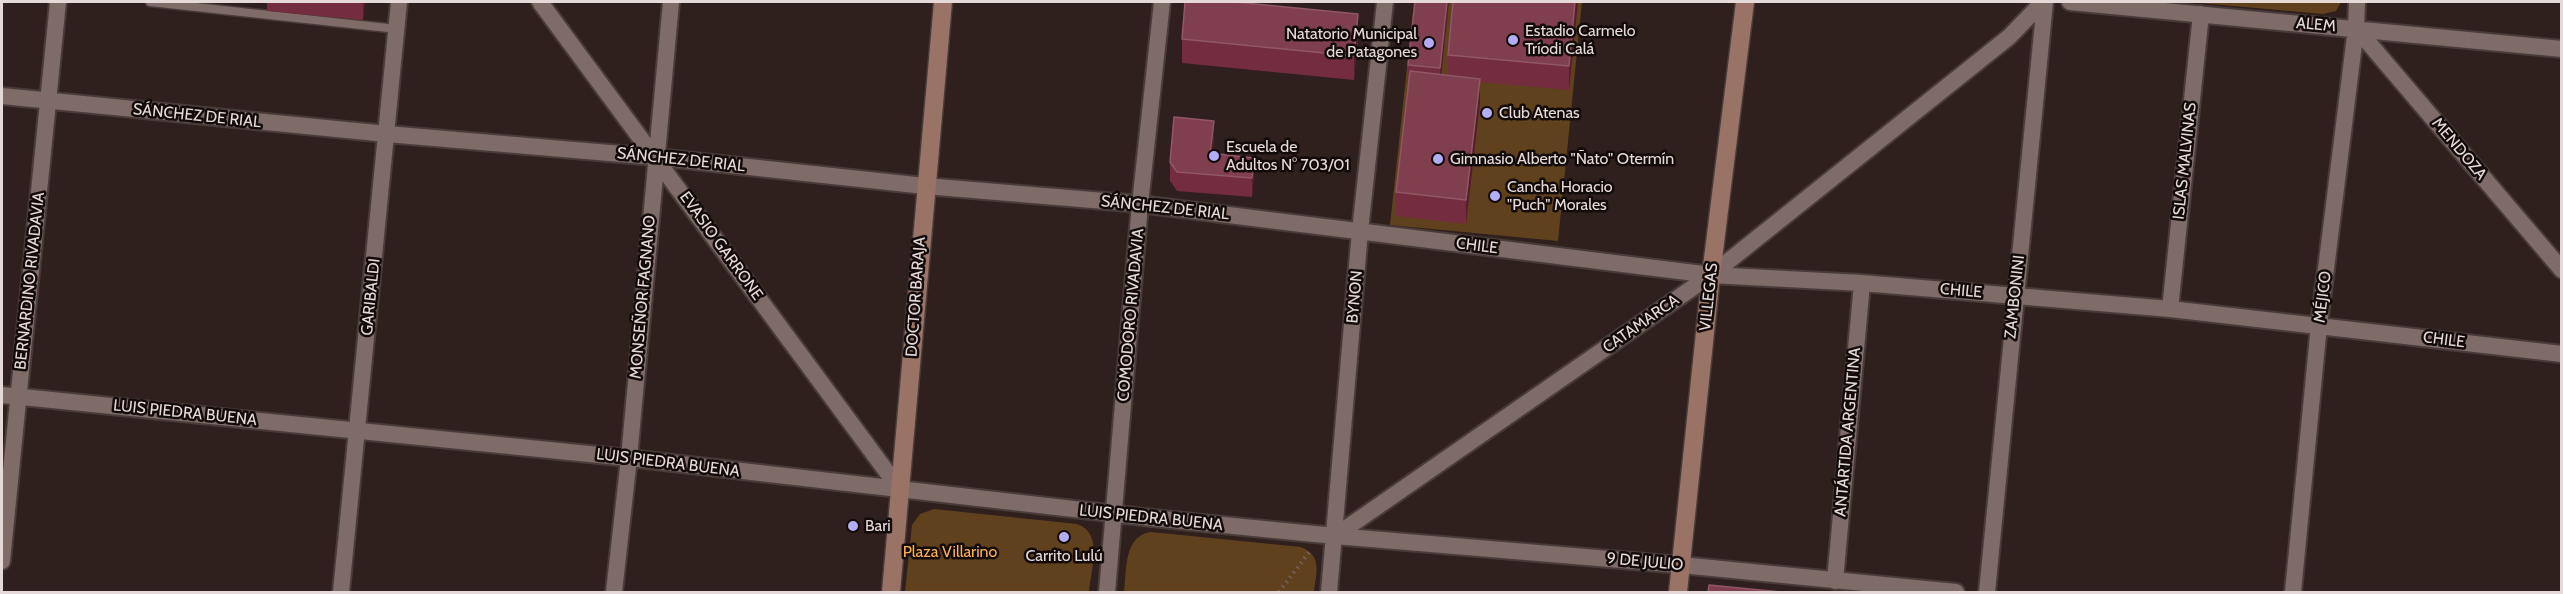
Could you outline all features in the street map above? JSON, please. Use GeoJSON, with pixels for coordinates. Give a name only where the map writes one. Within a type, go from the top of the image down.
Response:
{"type":"FeatureCollection","features":[{"type":"Feature","properties":{"kind":"street","name":"BERNARDINO RIVADAVIA"},"geometry":{"type":"LineString","coordinates":[[2,561],[10,396],[48,101],[58,2]]}},
{"type":"Feature","properties":{"kind":"street","name":"GARIBALDI"},"geometry":{"type":"LineString","coordinates":[[341,592],[399,2]]}},
{"type":"Feature","properties":{"kind":"street","name":"EVASIO GARRONE"},"geometry":{"type":"LineString","coordinates":[[540,2],[901,491]]}},
{"type":"Feature","properties":{"kind":"street","name":"MONSEÑOR FAGNANO"},"geometry":{"type":"LineString","coordinates":[[614,592],[629,458],[671,2]]}},
{"type":"Feature","properties":{"kind":"street","name":"DOCTOR BARAJA"},"geometry":{"type":"LineString","coordinates":[[891,592],[943,2]]}},
{"type":"Feature","properties":{"kind":"street","name":"COMODORO RIVADAVIA"},"geometry":{"type":"LineString","coordinates":[[1107,592],[1140,204],[1162,2]]}},
{"type":"Feature","properties":{"kind":"street","name":"BYNON"},"geometry":{"type":"LineString","coordinates":[[1329,592],[1360,231],[1385,2]]}},
{"type":"Feature","properties":{"kind":"street","name":"VILLEGAS"},"geometry":{"type":"LineString","coordinates":[[1678,592],[1711,275],[1745,2]]}},
{"type":"Feature","properties":{"kind":"street","name":"CATAMARCA"},"geometry":{"type":"LineString","coordinates":[[1335,536],[1711,275],[2009,38],[2044,2]]}},
{"type":"Feature","properties":{"kind":"street","name":"ZAMBONINI"},"geometry":{"type":"LineString","coordinates":[[1987,592],[2044,2]]}},
{"type":"Feature","properties":{"kind":"street","name":"ALEM"},"geometry":{"type":"LineString","coordinates":[[2070,2],[2562,48]]}},
{"type":"Feature","properties":{"kind":"street","name":"MÉJICO"},"geometry":{"type":"LineString","coordinates":[[2293,592],[2319,325],[2356,28],[2357,2]]}},
{"type":"Feature","properties":{"kind":"street","name":"ISLAS MALVINAS"},"geometry":{"type":"LineString","coordinates":[[2170,309],[2201,14]]}},
{"type":"Feature","properties":{"kind":"street","name":"MENDOZA"},"geometry":{"type":"LineString","coordinates":[[2356,28],[2562,270]]}},
{"type":"Feature","properties":{"kind":"street","name":"SÁNCHEZ DE RIAL"},"geometry":{"type":"LineString","coordinates":[[2,96],[387,134],[656,157],[925,186],[1140,204],[1360,231]]}},
{"type":"Feature","properties":{"kind":"street","name":"CHILE"},"geometry":{"type":"LineString","coordinates":[[1360,231],[1711,275],[1862,283],[2170,309],[2562,354]]}},
{"type":"Feature","properties":{"kind":"street","name":"ANTÁRTIDA ARGENTINA"},"geometry":{"type":"LineString","coordinates":[[1835,581],[1862,283]]}},
{"type":"Feature","properties":{"kind":"street","name":"LUIS PIEDRA BUENA"},"geometry":{"type":"LineString","coordinates":[[10,396],[629,458],[901,491],[1335,536]]}},
{"type":"Feature","properties":{"kind":"street","name":"9 DE JULIO"},"geometry":{"type":"LineString","coordinates":[[1335,536],[1681,565],[1956,592]]}},
{"type":"Feature","properties":{"kind":"lane"},"geometry":{"type":"LineString","coordinates":[[150,2],[397,29]]}},
{"type":"Feature","properties":{"kind":"path"},"geometry":{"type":"LineString","coordinates":[[1279,592],[1310,551]]}},
{"type":"Feature","properties":{"kind":"green space","name":"Club Atenas"},"geometry":{"type":"Polygon","coordinates":[[[1414,2],[1582,2],[1558,241],[1390,225],[1414,2]]]}},
{"type":"Feature","properties":{"kind":"green space"},"geometry":{"type":"Polygon","coordinates":[[[2188,2],[2341,2],[2336,11],[2323,14],[2188,2]]]}},
{"type":"Feature","properties":{"kind":"green space","name":"Plaza Villarino"},"geometry":{"type":"Polygon","coordinates":[[[934,509],[1077,524],[1091,535],[1093,544],[1089,592],[905,592],[912,525],[920,514],[934,509]]]}},
{"type":"Feature","properties":{"kind":"green space"},"geometry":{"type":"Polygon","coordinates":[[[1151,532],[1301,547],[1313,555],[1315,560],[1317,572],[1314,592],[1124,592],[1126,565],[1131,547],[1135,540],[1151,532]]]}},
{"type":"Feature","properties":{"kind":"building"},"geometry":{"type":"Polygon","coordinates":[[[1185,2],[1235,2],[1358,14],[1354,56],[1182,39],[1185,2]]]}},
{"type":"Feature","properties":{"kind":"building","name":"Natatorio Municipal de Patagones"},"geometry":{"type":"Polygon","coordinates":[[[1415,2],[1447,2],[1440,68],[1408,65],[1415,2]]]}},
{"type":"Feature","properties":{"kind":"building","name":"Estadio Carmelo Tríodi Calá"},"geometry":{"type":"Polygon","coordinates":[[[1453,2],[1575,2],[1569,66],[1448,55],[1453,2]]]}},
{"type":"Feature","properties":{"kind":"building","name":"Gimnasio Alberto \"Ñato\" Otermín"},"geometry":{"type":"Polygon","coordinates":[[[1410,71],[1480,79],[1466,200],[1396,192],[1410,71]]]}},
{"type":"Feature","properties":{"kind":"building"},"geometry":{"type":"Polygon","coordinates":[[[1174,117],[1214,121],[1210,153],[1254,158],[1252,178],[1177,172],[1170,162],[1174,117]]]}},
{"type":"Feature","properties":{"kind":"building"},"geometry":{"type":"Polygon","coordinates":[[[1709,585],[1781,592],[1708,592],[1709,585]]]}},
{"type":"Feature","properties":{"kind":"place","name":"Estadio Carmelo Tríodi Calá"},"geometry":{"type":"Point","coordinates":[1513,40]}},
{"type":"Feature","properties":{"kind":"place","name":"Natatorio Municipal de Patagones"},"geometry":{"type":"Point","coordinates":[1429,43]}},
{"type":"Feature","properties":{"kind":"place","name":"Club Atenas"},"geometry":{"type":"Point","coordinates":[1487,113]}},
{"type":"Feature","properties":{"kind":"place","name":"Escuela de Adultos N° 703/01"},"geometry":{"type":"Point","coordinates":[1214,156]}},
{"type":"Feature","properties":{"kind":"place","name":"Gimnasio Alberto \"Ñato\" Otermín"},"geometry":{"type":"Point","coordinates":[1438,159]}},
{"type":"Feature","properties":{"kind":"place","name":"Cancha Horacio \"Puch\" Morales"},"geometry":{"type":"Point","coordinates":[1495,196]}},
{"type":"Feature","properties":{"kind":"place","name":"Bari"},"geometry":{"type":"Point","coordinates":[853,526]}},
{"type":"Feature","properties":{"kind":"place","name":"Carrito Lulú"},"geometry":{"type":"Point","coordinates":[1064,537]}}]}
